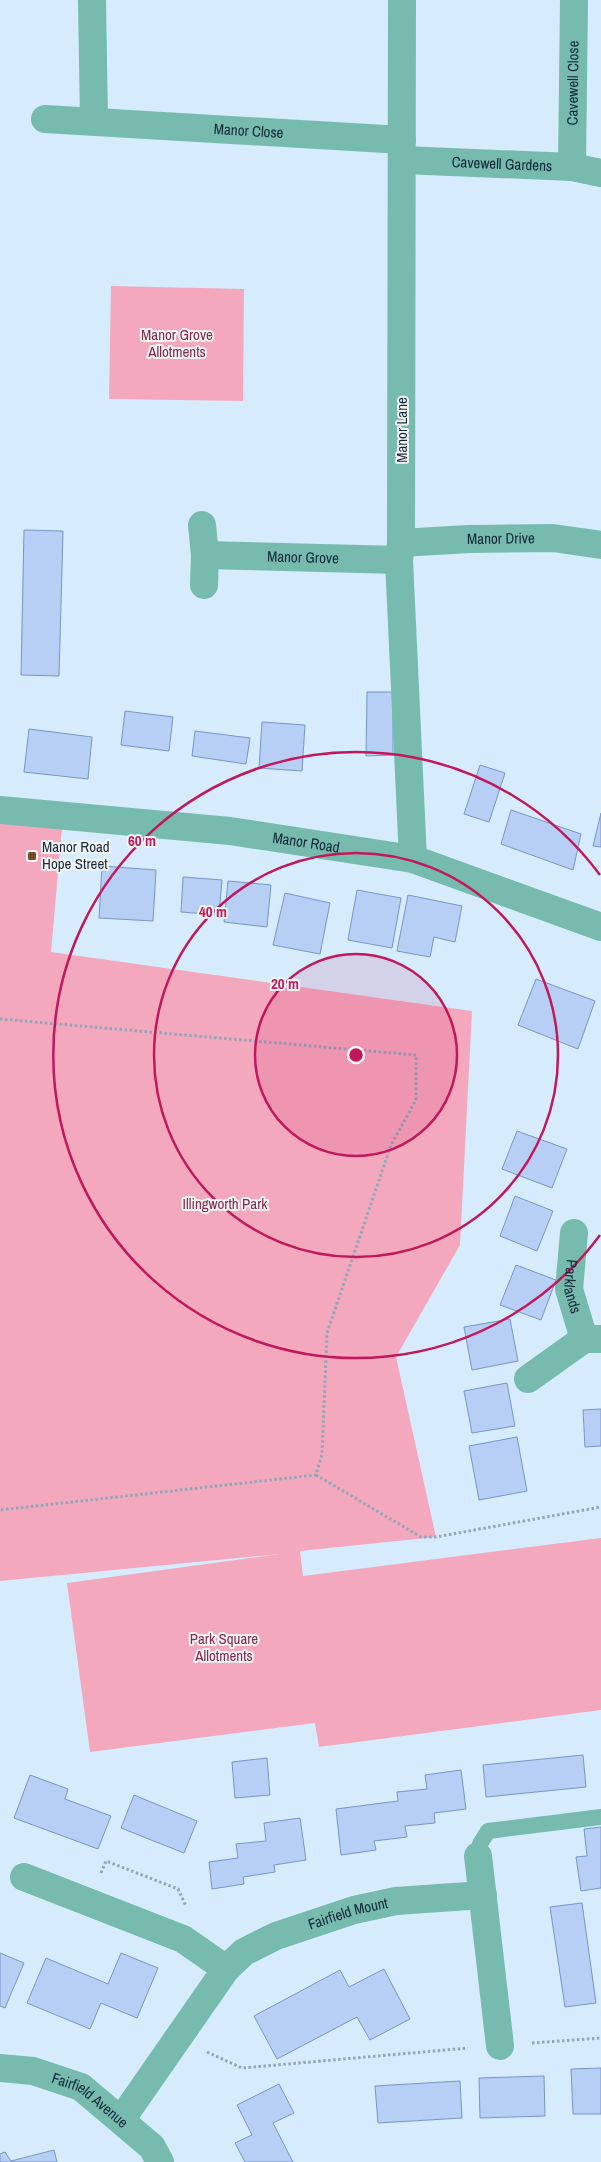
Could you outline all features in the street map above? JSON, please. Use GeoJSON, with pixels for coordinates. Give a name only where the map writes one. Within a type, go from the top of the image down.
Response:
{"type":"FeatureCollection","features":[{"type":"Feature","properties":{"kind":"street"},"geometry":{"type":"LineString","coordinates":[[92,0],[94,120]]}},
{"type":"Feature","properties":{"kind":"street","name":"Manor Lane"},"geometry":{"type":"LineString","coordinates":[[402,0],[403,150],[400,552],[413,859]]}},
{"type":"Feature","properties":{"kind":"street","name":"Cavewell Close"},"geometry":{"type":"LineString","coordinates":[[572,167],[574,0]]}},
{"type":"Feature","properties":{"kind":"street","name":"Manor Close"},"geometry":{"type":"LineString","coordinates":[[46,119],[94,120],[403,150]]}},
{"type":"Feature","properties":{"kind":"street","name":"Cavewell Gardens"},"geometry":{"type":"LineString","coordinates":[[403,150],[572,167],[601,173]]}},
{"type":"Feature","properties":{"kind":"street"},"geometry":{"type":"LineString","coordinates":[[202,525],[205,555],[204,585]]}},
{"type":"Feature","properties":{"kind":"street","name":"Manor Drive"},"geometry":{"type":"LineString","coordinates":[[400,552],[468,539],[553,538],[601,546]]}},
{"type":"Feature","properties":{"kind":"street","name":"Manor Grove"},"geometry":{"type":"LineString","coordinates":[[205,555],[400,552]]}},
{"type":"Feature","properties":{"kind":"street","name":"Manor Road"},"geometry":{"type":"LineString","coordinates":[[0,810],[230,831],[413,859],[601,927]]}},
{"type":"Feature","properties":{"kind":"street","name":"Parklands"},"geometry":{"type":"LineString","coordinates":[[528,1379],[593,1339],[568,1289],[574,1233]]}},
{"type":"Feature","properties":{"kind":"street"},"geometry":{"type":"LineString","coordinates":[[478,1856],[500,2046]]}},
{"type":"Feature","properties":{"kind":"street"},"geometry":{"type":"LineString","coordinates":[[24,1877],[183,1939],[226,1969]]}},
{"type":"Feature","properties":{"kind":"street","name":"Fairfield Mount"},"geometry":{"type":"LineString","coordinates":[[121,2120],[226,1969],[244,1952],[276,1936],[354,1910],[396,1901],[483,1896]]}},
{"type":"Feature","properties":{"kind":"street","name":"Fairfield Avenue"},"geometry":{"type":"LineString","coordinates":[[0,2068],[33,2070],[81,2087],[152,2147],[160,2162]]}},
{"type":"Feature","properties":{"kind":"lane"},"geometry":{"type":"LineString","coordinates":[[478,1856],[480,1844],[488,1831],[601,1817]]}},
{"type":"Feature","properties":{"kind":"path"},"geometry":{"type":"LineString","coordinates":[[0,1018],[416,1055],[416,1100],[391,1145],[327,1334],[322,1454],[316,1475]]}},
{"type":"Feature","properties":{"kind":"path"},"geometry":{"type":"LineString","coordinates":[[0,1510],[316,1475],[421,1537],[436,1537],[601,1507]]}},
{"type":"Feature","properties":{"kind":"path"},"geometry":{"type":"LineString","coordinates":[[179,2039],[242,2068],[601,2038]]}},
{"type":"Feature","properties":{"kind":"green space","name":"Manor Grove Allotments"},"geometry":{"type":"Polygon","coordinates":[[[111,286],[244,289],[243,401],[109,399],[111,286]]]}},
{"type":"Feature","properties":{"kind":"green space","name":"Illingworth Park"},"geometry":{"type":"Polygon","coordinates":[[[0,810],[63,816],[51,952],[472,1011],[460,1245],[396,1357],[436,1537],[300,1551],[303,1576],[601,1538],[601,1710],[319,1747],[315,1723],[90,1752],[67,1583],[280,1554],[0,1581],[0,810]]]}},
{"type":"Feature","properties":{"kind":"building"},"geometry":{"type":"Polygon","coordinates":[[[24,530],[63,531],[59,676],[21,675],[24,530]]]}},
{"type":"Feature","properties":{"kind":"building"},"geometry":{"type":"Polygon","coordinates":[[[367,692],[393,692],[393,755],[366,756],[367,692]]]}},
{"type":"Feature","properties":{"kind":"building"},"geometry":{"type":"Polygon","coordinates":[[[125,711],[173,717],[169,751],[121,745],[125,711]]]}},
{"type":"Feature","properties":{"kind":"building"},"geometry":{"type":"Polygon","coordinates":[[[262,722],[305,725],[302,771],[259,768],[262,722]]]}},
{"type":"Feature","properties":{"kind":"building"},"geometry":{"type":"Polygon","coordinates":[[[29,729],[92,737],[88,779],[24,772],[29,729]]]}},
{"type":"Feature","properties":{"kind":"building"},"geometry":{"type":"Polygon","coordinates":[[[195,731],[250,738],[246,764],[192,756],[195,731]]]}},
{"type":"Feature","properties":{"kind":"building"},"geometry":{"type":"Polygon","coordinates":[[[480,765],[505,773],[489,822],[464,814],[480,765]]]}},
{"type":"Feature","properties":{"kind":"building"},"geometry":{"type":"Polygon","coordinates":[[[511,810],[581,834],[573,870],[501,844],[511,810]]]}},
{"type":"Feature","properties":{"kind":"building"},"geometry":{"type":"Polygon","coordinates":[[[601,813],[601,847],[593,846],[601,813]]]}},
{"type":"Feature","properties":{"kind":"building"},"geometry":{"type":"Polygon","coordinates":[[[102,866],[156,870],[153,921],[99,918],[102,866]]]}},
{"type":"Feature","properties":{"kind":"building"},"geometry":{"type":"Polygon","coordinates":[[[183,877],[222,880],[219,915],[181,912],[183,877]]]}},
{"type":"Feature","properties":{"kind":"building"},"geometry":{"type":"Polygon","coordinates":[[[228,881],[271,885],[267,927],[224,922],[228,881]]]}},
{"type":"Feature","properties":{"kind":"building"},"geometry":{"type":"Polygon","coordinates":[[[357,890],[401,898],[392,948],[348,940],[357,890]]]}},
{"type":"Feature","properties":{"kind":"building"},"geometry":{"type":"Polygon","coordinates":[[[285,893],[330,903],[320,954],[273,945],[285,893]]]}},
{"type":"Feature","properties":{"kind":"building"},"geometry":{"type":"Polygon","coordinates":[[[408,895],[462,906],[455,942],[434,937],[430,957],[397,951],[408,895]]]}},
{"type":"Feature","properties":{"kind":"building"},"geometry":{"type":"Polygon","coordinates":[[[536,979],[595,1001],[578,1049],[518,1025],[536,979]]]}},
{"type":"Feature","properties":{"kind":"building"},"geometry":{"type":"Polygon","coordinates":[[[517,1131],[567,1149],[552,1188],[502,1169],[517,1131]]]}},
{"type":"Feature","properties":{"kind":"building"},"geometry":{"type":"Polygon","coordinates":[[[515,1196],[553,1211],[537,1251],[500,1236],[515,1196]]]}},
{"type":"Feature","properties":{"kind":"building"},"geometry":{"type":"Polygon","coordinates":[[[516,1265],[556,1280],[541,1320],[500,1305],[516,1265]]]}},
{"type":"Feature","properties":{"kind":"building"},"geometry":{"type":"Polygon","coordinates":[[[510,1319],[518,1361],[472,1370],[464,1327],[510,1319]]]}},
{"type":"Feature","properties":{"kind":"building"},"geometry":{"type":"Polygon","coordinates":[[[507,1383],[515,1426],[472,1433],[464,1391],[507,1383]]]}},
{"type":"Feature","properties":{"kind":"building"},"geometry":{"type":"Polygon","coordinates":[[[601,1409],[601,1446],[585,1447],[583,1410],[601,1409]]]}},
{"type":"Feature","properties":{"kind":"building"},"geometry":{"type":"Polygon","coordinates":[[[517,1437],[527,1491],[479,1500],[469,1446],[517,1437]]]}},
{"type":"Feature","properties":{"kind":"building"},"geometry":{"type":"Polygon","coordinates":[[[583,1755],[586,1787],[486,1797],[483,1765],[583,1755]]]}},
{"type":"Feature","properties":{"kind":"building"},"geometry":{"type":"Polygon","coordinates":[[[267,1758],[270,1795],[235,1798],[232,1762],[267,1758]]]}},
{"type":"Feature","properties":{"kind":"building"},"geometry":{"type":"Polygon","coordinates":[[[461,1770],[466,1809],[434,1813],[435,1823],[405,1826],[407,1837],[374,1841],[376,1850],[341,1855],[336,1809],[398,1801],[397,1792],[427,1789],[425,1775],[461,1770]]]}},
{"type":"Feature","properties":{"kind":"building"},"geometry":{"type":"Polygon","coordinates":[[[30,1775],[68,1789],[65,1799],[111,1816],[98,1849],[14,1818],[30,1775]]]}},
{"type":"Feature","properties":{"kind":"building"},"geometry":{"type":"Polygon","coordinates":[[[134,1795],[197,1821],[184,1853],[121,1828],[134,1795]]]}},
{"type":"Feature","properties":{"kind":"building"},"geometry":{"type":"Polygon","coordinates":[[[300,1818],[306,1860],[274,1865],[275,1872],[243,1877],[244,1884],[212,1889],[209,1862],[238,1858],[236,1844],[266,1841],[264,1823],[300,1818]]]}},
{"type":"Feature","properties":{"kind":"building"},"geometry":{"type":"Polygon","coordinates":[[[601,1827],[601,1888],[581,1891],[576,1857],[587,1856],[584,1829],[601,1827]]]}},
{"type":"Feature","properties":{"kind":"building"},"geometry":{"type":"Polygon","coordinates":[[[582,1903],[596,2003],[565,2007],[550,1907],[582,1903]]]}},
{"type":"Feature","properties":{"kind":"building"},"geometry":{"type":"Polygon","coordinates":[[[0,1953],[24,1963],[5,2008],[0,2006],[0,1953]]]}},
{"type":"Feature","properties":{"kind":"building"},"geometry":{"type":"Polygon","coordinates":[[[121,1953],[158,1968],[137,2018],[101,2003],[90,2029],[27,2003],[46,1958],[108,1984],[121,1953]]]}},
{"type":"Feature","properties":{"kind":"building"},"geometry":{"type":"Polygon","coordinates":[[[384,1969],[410,2019],[370,2040],[357,2017],[277,2059],[254,2016],[340,1970],[349,1987],[384,1969]]]}},
{"type":"Feature","properties":{"kind":"building"},"geometry":{"type":"Polygon","coordinates":[[[601,2068],[601,2114],[573,2114],[571,2069],[601,2068]]]}},
{"type":"Feature","properties":{"kind":"building"},"geometry":{"type":"Polygon","coordinates":[[[544,2076],[545,2116],[480,2118],[479,2078],[544,2076]]]}},
{"type":"Feature","properties":{"kind":"building"},"geometry":{"type":"Polygon","coordinates":[[[460,2081],[462,2118],[378,2123],[375,2086],[460,2081]]]}},
{"type":"Feature","properties":{"kind":"building"},"geometry":{"type":"Polygon","coordinates":[[[279,2084],[294,2113],[273,2123],[293,2162],[245,2162],[235,2143],[252,2135],[237,2105],[279,2084]]]}},
{"type":"Feature","properties":{"kind":"building"},"geometry":{"type":"Polygon","coordinates":[[[54,2150],[57,2162],[0,2162],[0,2154],[5,2152],[11,2161],[54,2150]]]}},
{"type":"Feature","properties":{"kind":"place","name":"Manor Road Hope Street"},"geometry":{"type":"Point","coordinates":[32,856]}},
{"type":"Feature","properties":{"kind":"park label","name":"Park Square Allotments"},"geometry":{"type":"Point","coordinates":[224,1648]}}]}
